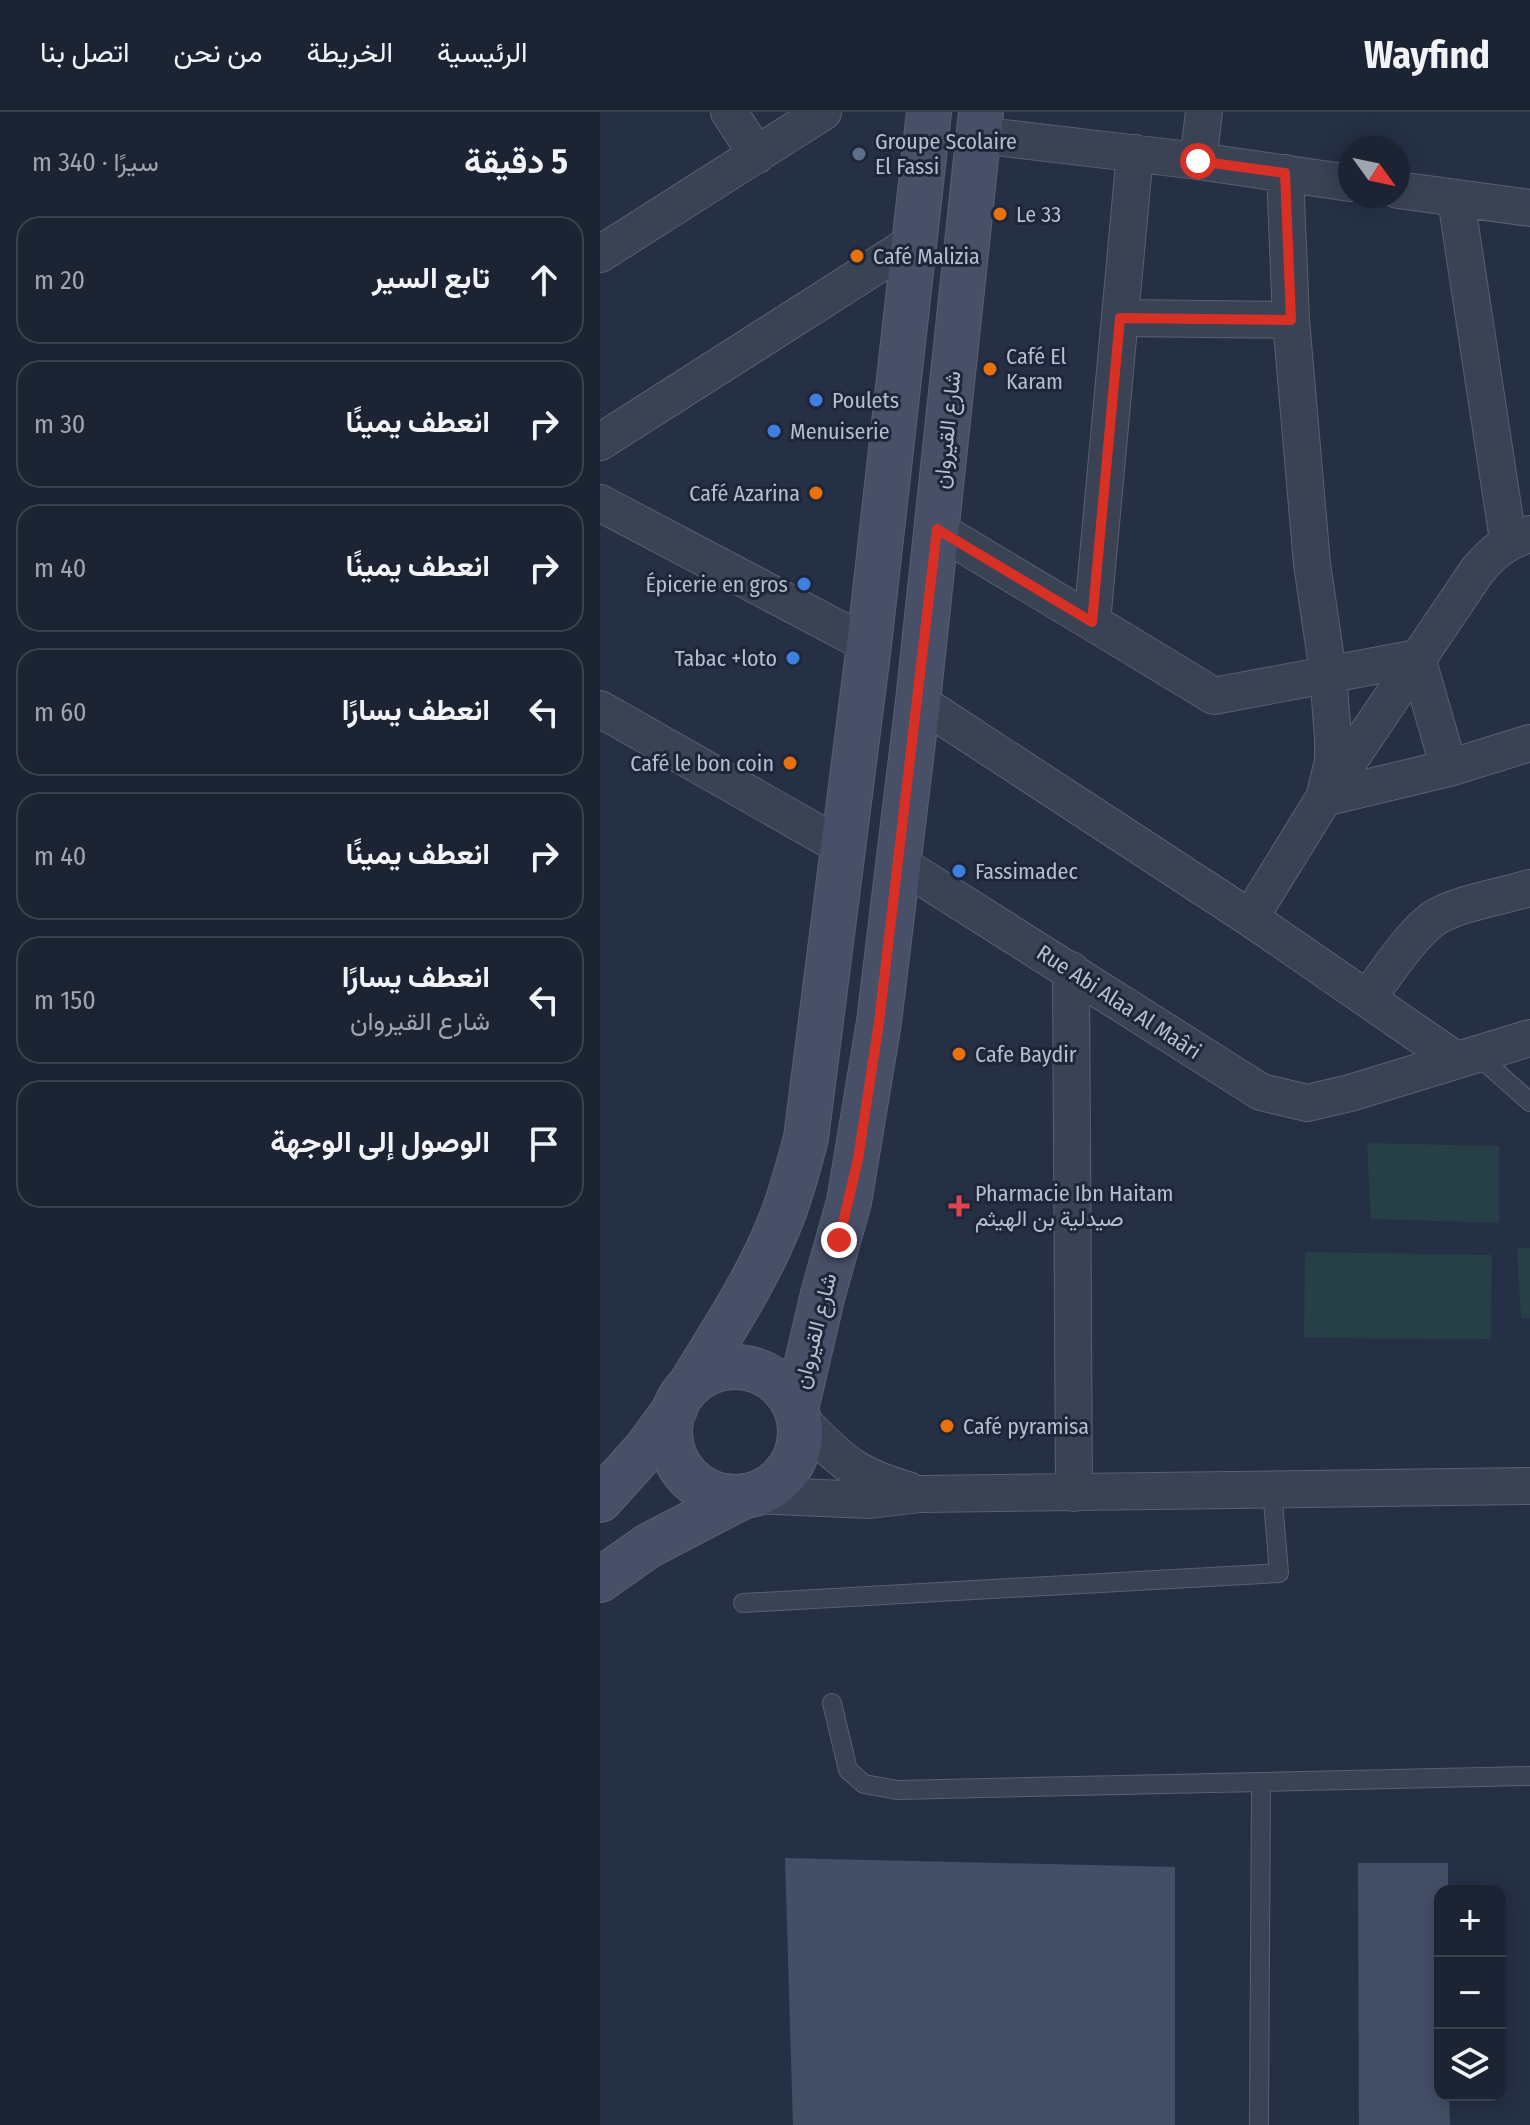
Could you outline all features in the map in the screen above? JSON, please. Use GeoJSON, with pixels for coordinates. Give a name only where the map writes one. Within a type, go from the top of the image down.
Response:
{"type":"FeatureCollection","features":[{"type":"Feature","properties":{"kind":"main road"},"geometry":{"type":"LineString","coordinates":[[600,1500],[645,1450],[683,1397],[742,1299],[778,1228],[806,1138],[869,645],[929,112]]}},
{"type":"Feature","properties":{"kind":"main road","name":"شارع القيروان"},"geometry":{"type":"LineString","coordinates":[[797,1413],[858,1159],[879,1022],[918,701],[980,124]]}},
{"type":"Feature","properties":{"kind":"main road"},"geometry":{"type":"LineString","coordinates":[[600,1580],[648,1546],[776,1483],[794,1460],[799,1447],[797,1413],[791,1397],[773,1379],[750,1368],[712,1371],[683,1397],[671,1425],[671,1442],[684,1472],[696,1484],[727,1497],[747,1496]]}},
{"type":"Feature","properties":{"kind":"street"},"geometry":{"type":"LineString","coordinates":[[729,112],[757,155]]}},
{"type":"Feature","properties":{"kind":"street"},"geometry":{"type":"LineString","coordinates":[[600,254],[823,112]]}},
{"type":"Feature","properties":{"kind":"street"},"geometry":{"type":"LineString","coordinates":[[1198,161],[1204,112]]}},
{"type":"Feature","properties":{"kind":"street"},"geometry":{"type":"LineString","coordinates":[[980,124],[1135,153],[1338,181]]}},
{"type":"Feature","properties":{"kind":"street"},"geometry":{"type":"LineString","coordinates":[[1092,622],[1135,153]]}},
{"type":"Feature","properties":{"kind":"street"},"geometry":{"type":"LineString","coordinates":[[1285,173],[1291,320],[1312,564],[1328,673],[1333,761],[1324,798]]}},
{"type":"Feature","properties":{"kind":"street"},"geometry":{"type":"LineString","coordinates":[[1410,192],[1530,208]]}},
{"type":"Feature","properties":{"kind":"street"},"geometry":{"type":"LineString","coordinates":[[1250,918],[1324,798],[1477,571],[1519,537],[1456,199]]}},
{"type":"Feature","properties":{"kind":"street"},"geometry":{"type":"LineString","coordinates":[[600,442],[915,241]]}},
{"type":"Feature","properties":{"kind":"street"},"geometry":{"type":"LineString","coordinates":[[1120,318],[1291,320]]}},
{"type":"Feature","properties":{"kind":"street"},"geometry":{"type":"LineString","coordinates":[[600,503],[869,645]]}},
{"type":"Feature","properties":{"kind":"street"},"geometry":{"type":"LineString","coordinates":[[937,529],[1214,696],[1417,658]]}},
{"type":"Feature","properties":{"kind":"street"},"geometry":{"type":"LineString","coordinates":[[1417,658],[1449,768]]}},
{"type":"Feature","properties":{"kind":"street"},"geometry":{"type":"LineString","coordinates":[[918,701],[1368,997],[1466,1057]]}},
{"type":"Feature","properties":{"kind":"street"},"geometry":{"type":"LineString","coordinates":[[600,709],[844,848]]}},
{"type":"Feature","properties":{"kind":"street"},"geometry":{"type":"LineString","coordinates":[[1324,798],[1449,768],[1530,743]]}},
{"type":"Feature","properties":{"kind":"street","name":"Rue Abi Alaa Al Maâri"},"geometry":{"type":"LineString","coordinates":[[899,863],[1261,1092],[1307,1103],[1350,1093],[1530,1038]]}},
{"type":"Feature","properties":{"kind":"street"},"geometry":{"type":"LineString","coordinates":[[1368,997],[1435,918],[1530,888]]}},
{"type":"Feature","properties":{"kind":"street"},"geometry":{"type":"LineString","coordinates":[[1071,970],[1074,1493]]}},
{"type":"Feature","properties":{"kind":"street"},"geometry":{"type":"LineString","coordinates":[[797,1413],[855,1471],[921,1494]]}},
{"type":"Feature","properties":{"kind":"street"},"geometry":{"type":"LineString","coordinates":[[747,1496],[869,1500],[921,1494],[1530,1486]]}},
{"type":"Feature","properties":{"kind":"lane"},"geometry":{"type":"LineString","coordinates":[[1466,1057],[1530,1102]]}},
{"type":"Feature","properties":{"kind":"lane"},"geometry":{"type":"LineString","coordinates":[[743,1603],[1279,1573],[1272,1489]]}},
{"type":"Feature","properties":{"kind":"lane"},"geometry":{"type":"LineString","coordinates":[[832,1703],[848,1770],[864,1784],[897,1790],[1530,1776]]}},
{"type":"Feature","properties":{"kind":"lane"},"geometry":{"type":"LineString","coordinates":[[1259,2125],[1261,1782]]}},
{"type":"Feature","properties":{"kind":"shaded area"},"geometry":{"type":"Polygon","coordinates":[[[1367,1143],[1499,1146],[1499,1223],[1371,1219],[1367,1143]]]}},
{"type":"Feature","properties":{"kind":"shaded area"},"geometry":{"type":"Polygon","coordinates":[[[1517,1248],[1530,1248],[1530,1318],[1521,1318],[1517,1248]]]}},
{"type":"Feature","properties":{"kind":"shaded area"},"geometry":{"type":"Polygon","coordinates":[[[1305,1252],[1492,1255],[1491,1339],[1304,1338],[1305,1252]]]}},
{"type":"Feature","properties":{"kind":"building"},"geometry":{"type":"Polygon","coordinates":[[[785,1858],[1175,1867],[1175,2125],[793,2125],[785,1858]]]}},
{"type":"Feature","properties":{"kind":"building"},"geometry":{"type":"Polygon","coordinates":[[[1358,1863],[1448,1863],[1448,1885],[1434,1885],[1434,2101],[1449,2101],[1450,2125],[1359,2125],[1358,1863]]]}},
{"type":"Feature","properties":{"kind":"place","name":"Groupe Scolaire El Fassi"},"geometry":{"type":"Point","coordinates":[859,154]}},
{"type":"Feature","properties":{"kind":"place","name":"Le 33"},"geometry":{"type":"Point","coordinates":[1000,214]}},
{"type":"Feature","properties":{"kind":"place","name":"Café Malizia"},"geometry":{"type":"Point","coordinates":[857,256]}},
{"type":"Feature","properties":{"kind":"place","name":"Café El Karam"},"geometry":{"type":"Point","coordinates":[990,369]}},
{"type":"Feature","properties":{"kind":"place","name":"Poulets"},"geometry":{"type":"Point","coordinates":[816,400]}},
{"type":"Feature","properties":{"kind":"place","name":"Menuiserie"},"geometry":{"type":"Point","coordinates":[774,431]}},
{"type":"Feature","properties":{"kind":"place","name":"Café Azarina"},"geometry":{"type":"Point","coordinates":[816,493]}},
{"type":"Feature","properties":{"kind":"place","name":"Épicerie en gros"},"geometry":{"type":"Point","coordinates":[804,584]}},
{"type":"Feature","properties":{"kind":"place","name":"Tabac +loto"},"geometry":{"type":"Point","coordinates":[793,658]}},
{"type":"Feature","properties":{"kind":"place","name":"Café le bon coin"},"geometry":{"type":"Point","coordinates":[790,763]}},
{"type":"Feature","properties":{"kind":"place","name":"Fassimadec"},"geometry":{"type":"Point","coordinates":[959,871]}},
{"type":"Feature","properties":{"kind":"place","name":"Cafe Baydir"},"geometry":{"type":"Point","coordinates":[959,1054]}},
{"type":"Feature","properties":{"kind":"place","name":"Pharmacie Ibn Haitam صيدلية بن الهيثم"},"geometry":{"type":"Point","coordinates":[959,1206]}},
{"type":"Feature","properties":{"kind":"place","name":"Café pyramisa"},"geometry":{"type":"Point","coordinates":[947,1426]}},
{"type":"Feature","properties":{"kind":"route"},"geometry":{"type":"LineString","coordinates":[[839,1240],[867,1110],[937,529],[1092,622],[1120,318],[1291,320],[1285,173],[1198,161]]}}]}
